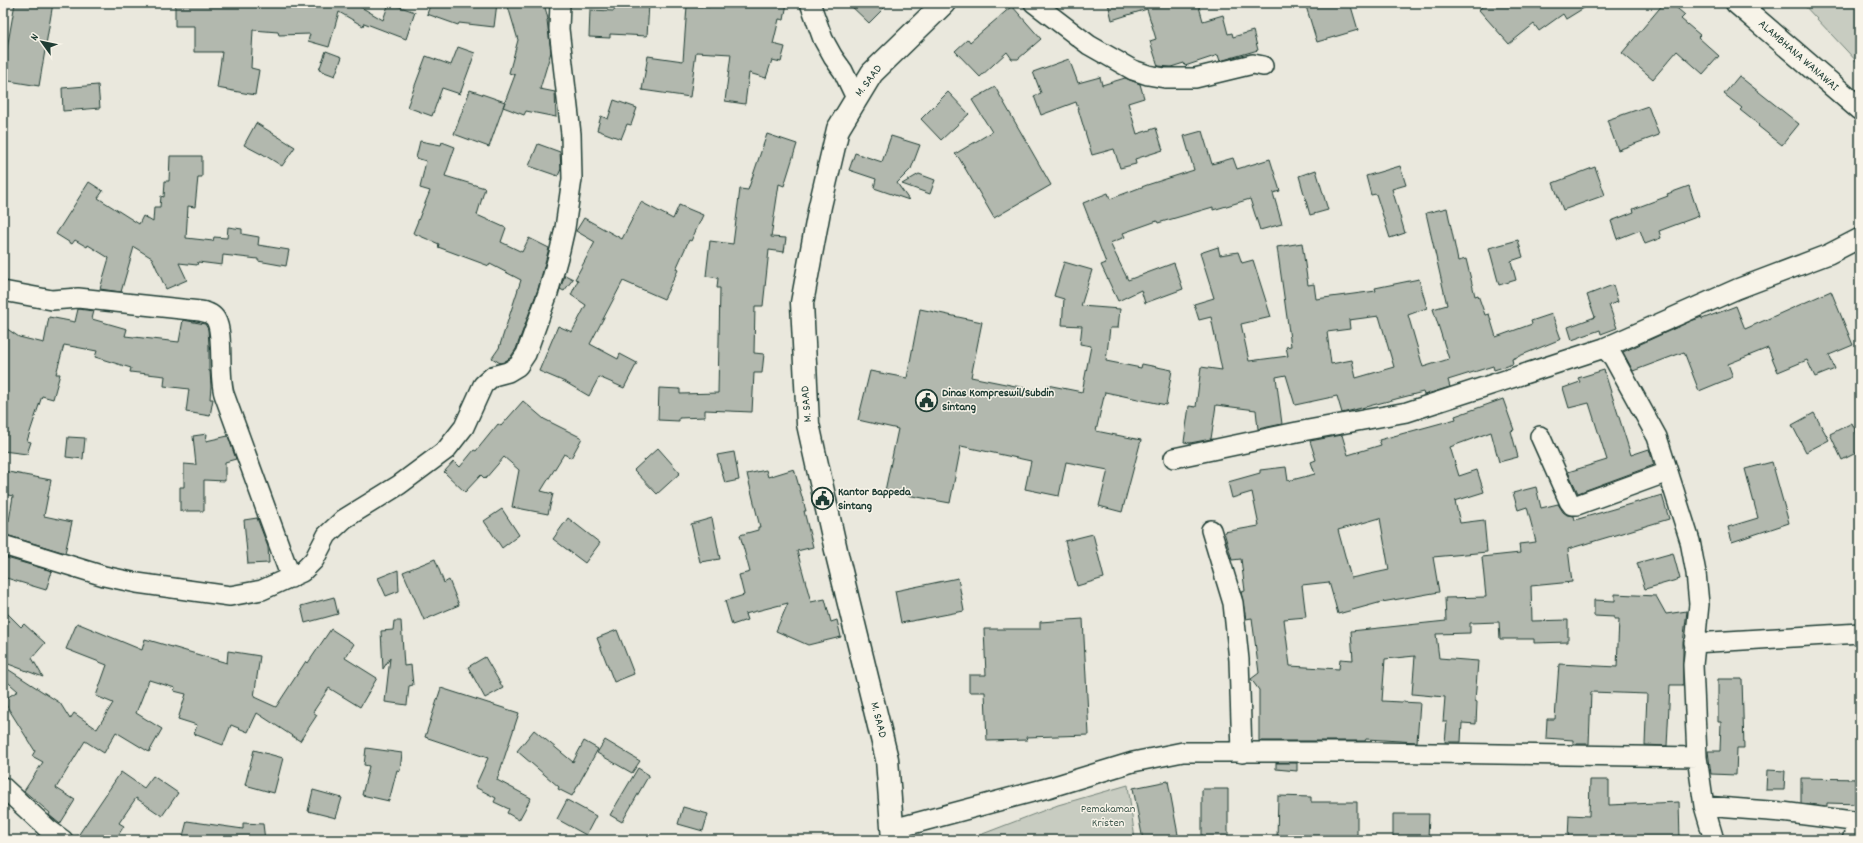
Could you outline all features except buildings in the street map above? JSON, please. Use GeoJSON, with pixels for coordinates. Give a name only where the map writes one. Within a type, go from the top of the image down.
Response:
{"type":"FeatureCollection","features":[{"type":"Feature","properties":{"kind":"street"},"geometry":{"type":"LineString","coordinates":[[3,545],[104,576],[137,583],[230,596],[262,590],[302,572],[314,560],[327,535],[344,519],[399,485],[446,450],[464,427],[483,385],[493,376],[508,372],[518,366],[526,354],[548,293],[560,250],[565,228],[572,179],[571,134],[559,29],[560,3]]}},
{"type":"Feature","properties":{"kind":"street"},"geometry":{"type":"LineString","coordinates":[[810,3],[823,39],[843,71],[856,98]]}},
{"type":"Feature","properties":{"kind":"street","name":"M. SAAD"},"geometry":{"type":"LineString","coordinates":[[893,834],[887,759],[808,424],[802,303],[820,206],[838,129],[872,73],[944,3]]}},
{"type":"Feature","properties":{"kind":"street"},"geometry":{"type":"LineString","coordinates":[[1034,3],[1089,45],[1133,70],[1148,75],[1165,78],[1195,78],[1250,65],[1259,64],[1263,66]]}},
{"type":"Feature","properties":{"kind":"street","name":"ALAMBHANA WANAWAI"},"geometry":{"type":"LineString","coordinates":[[1737,3],[1860,109]]}},
{"type":"Feature","properties":{"kind":"street"},"geometry":{"type":"LineString","coordinates":[[1174,458],[1298,432],[1408,412],[1604,348],[1737,289],[1828,254],[1860,238]]}},
{"type":"Feature","properties":{"kind":"street"},"geometry":{"type":"LineString","coordinates":[[3,291],[52,300],[78,298],[200,311],[209,313],[216,319],[219,328],[220,381],[291,578]]}},
{"type":"Feature","properties":{"kind":"street"},"geometry":{"type":"LineString","coordinates":[[1604,348],[1613,357],[1657,437],[1690,541],[1696,573],[1699,604],[1693,665],[1697,757],[1704,806],[1714,840]]}},
{"type":"Feature","properties":{"kind":"street"},"geometry":{"type":"LineString","coordinates":[[1540,436],[1572,505],[1577,506],[1668,472]]}},
{"type":"Feature","properties":{"kind":"street"},"geometry":{"type":"LineString","coordinates":[[1211,530],[1233,603],[1239,660],[1242,753]]}},
{"type":"Feature","properties":{"kind":"street"},"geometry":{"type":"LineString","coordinates":[[1694,643],[1860,633]]}},
{"type":"Feature","properties":{"kind":"street"},"geometry":{"type":"LineString","coordinates":[[893,834],[1152,758],[1183,752],[1367,752],[1697,757]]}},
{"type":"Feature","properties":{"kind":"street"},"geometry":{"type":"LineString","coordinates":[[3,787],[52,836]]}},
{"type":"Feature","properties":{"kind":"street"},"geometry":{"type":"LineString","coordinates":[[1704,806],[1782,812],[1859,822],[1852,840]]}},
{"type":"Feature","properties":{"kind":"green space"},"geometry":{"type":"Polygon","coordinates":[[[1802,3],[1860,3],[1860,65],[1802,3]]]}},
{"type":"Feature","properties":{"kind":"green space","name":"Pemakaman Kristen"},"geometry":{"type":"Polygon","coordinates":[[[1128,785],[1135,840],[967,840],[1058,805],[1128,785]]]}},
{"type":"Feature","properties":{"kind":"place","name":"Dinas Kompreswil/Subdin Sintang"},"geometry":{"type":"Point","coordinates":[927,400]}},
{"type":"Feature","properties":{"kind":"place","name":"Kantor Bappeda Sintang"},"geometry":{"type":"Point","coordinates":[823,499]}}]}
